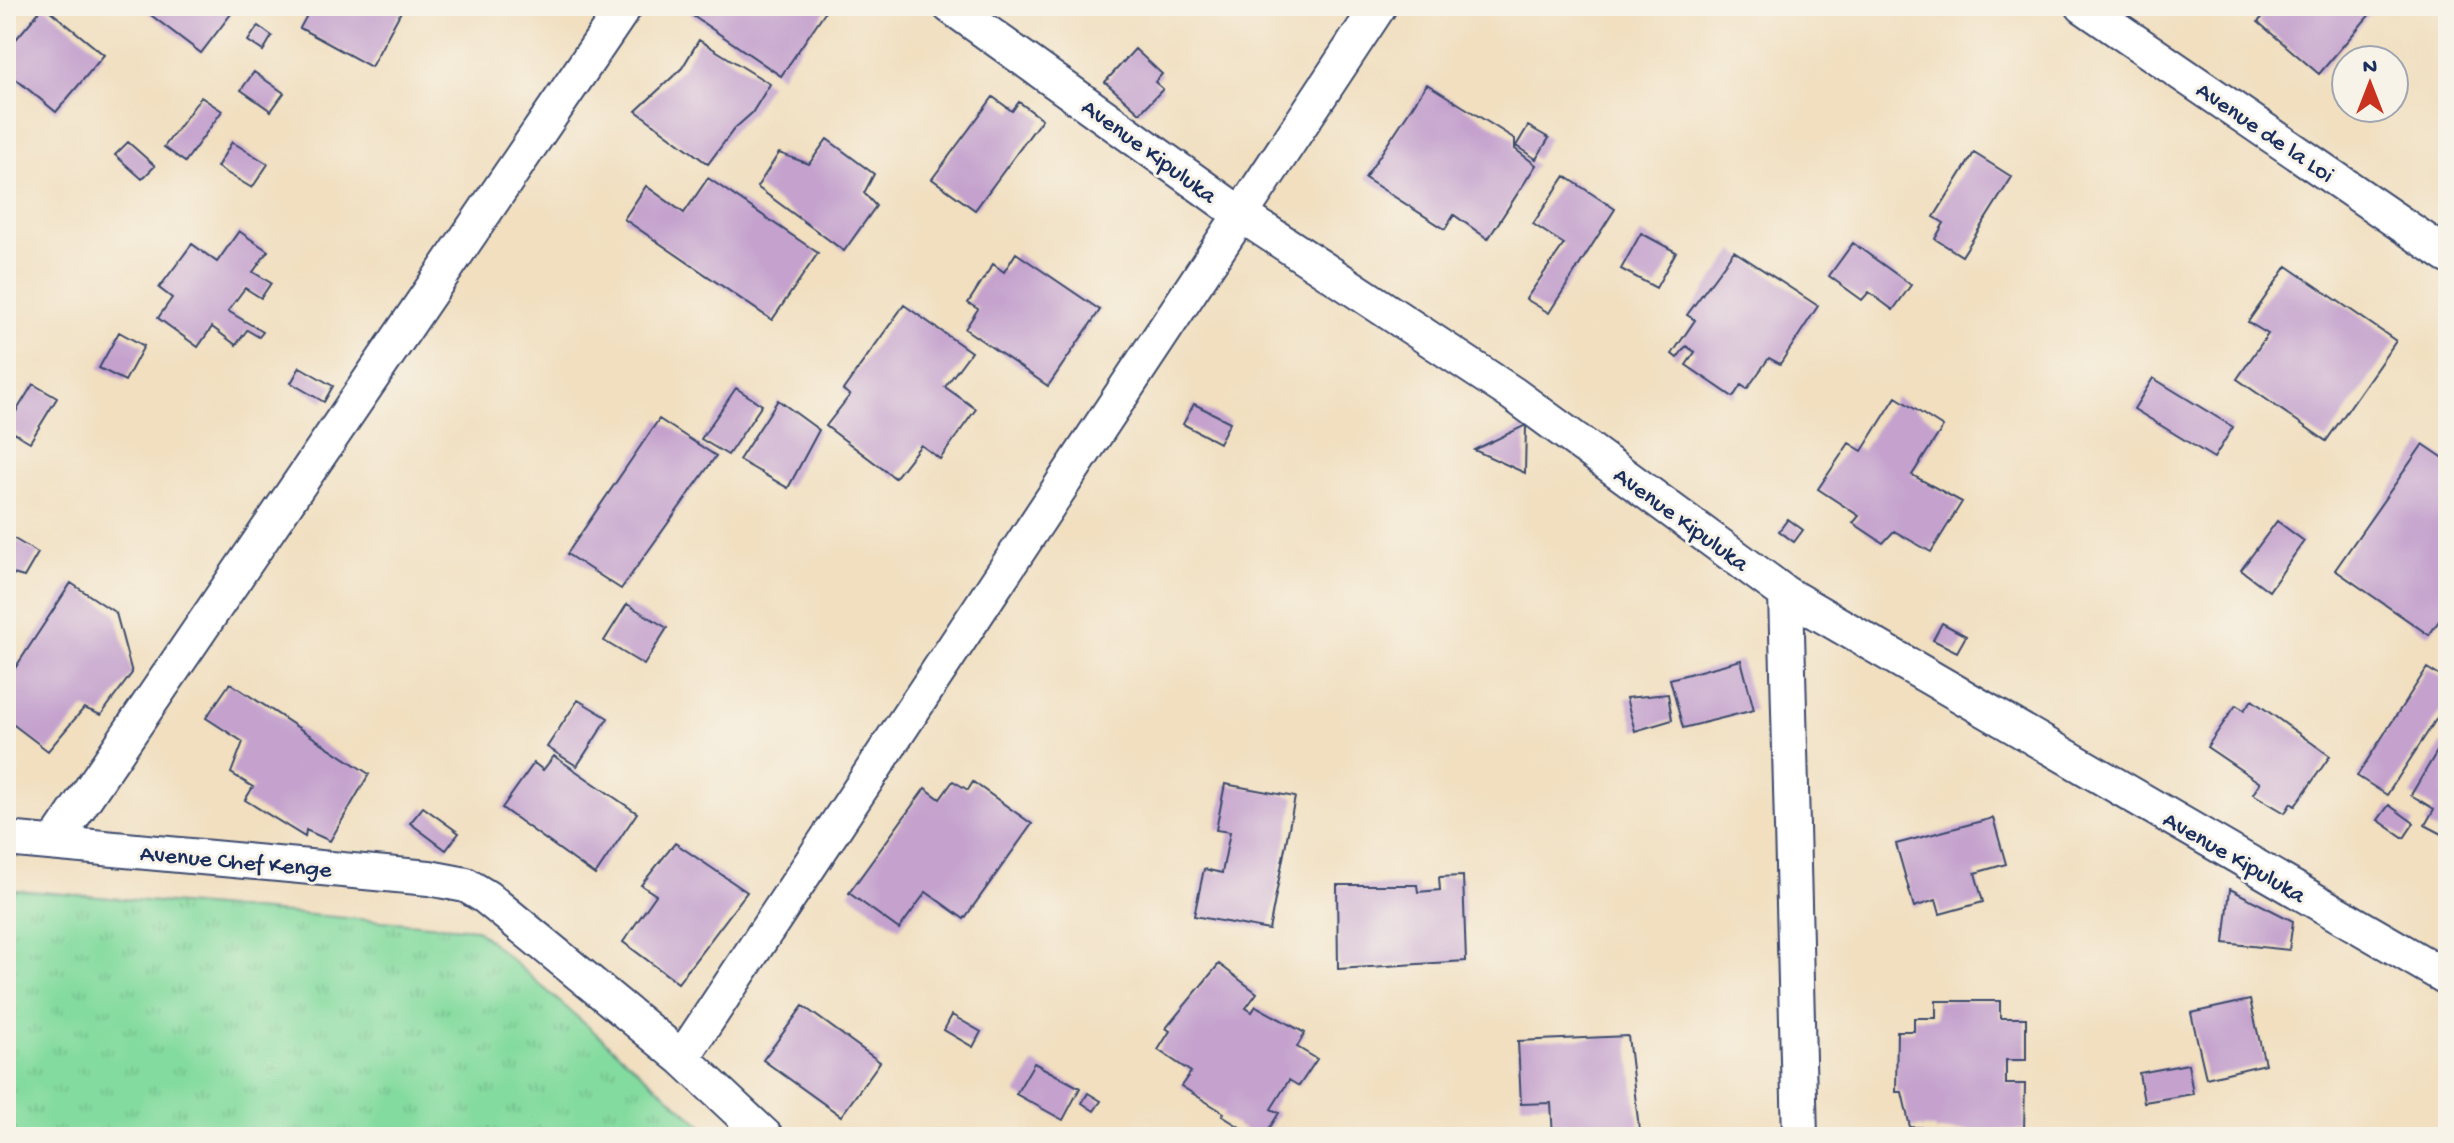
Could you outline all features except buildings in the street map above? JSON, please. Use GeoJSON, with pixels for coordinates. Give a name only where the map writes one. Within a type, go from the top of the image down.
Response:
{"type":"FeatureCollection","features":[{"type":"Feature","properties":{"kind":"street"},"geometry":{"type":"LineString","coordinates":[[55,842],[625,6]]}},
{"type":"Feature","properties":{"kind":"street","name":"Avenue Kipuluka"},"geometry":{"type":"LineString","coordinates":[[950,6],[1243,216],[1513,394],[1786,594],[2448,978]]}},
{"type":"Feature","properties":{"kind":"street"},"geometry":{"type":"LineString","coordinates":[[766,1137],[682,1058],[1243,216],[1379,6]]}},
{"type":"Feature","properties":{"kind":"street","name":"Avenue de la Loi"},"geometry":{"type":"LineString","coordinates":[[2083,6],[2448,256]]}},
{"type":"Feature","properties":{"kind":"street"},"geometry":{"type":"LineString","coordinates":[[1786,594],[1800,1137]]}},
{"type":"Feature","properties":{"kind":"street","name":"Avenue Chef Kenge"},"geometry":{"type":"LineString","coordinates":[[6,839],[429,878],[466,885],[486,897],[682,1058]]}},
{"type":"Feature","properties":{"kind":"green space"},"geometry":{"type":"Polygon","coordinates":[[[6,889],[476,929],[715,1137],[6,1137],[6,889]]]}}]}
